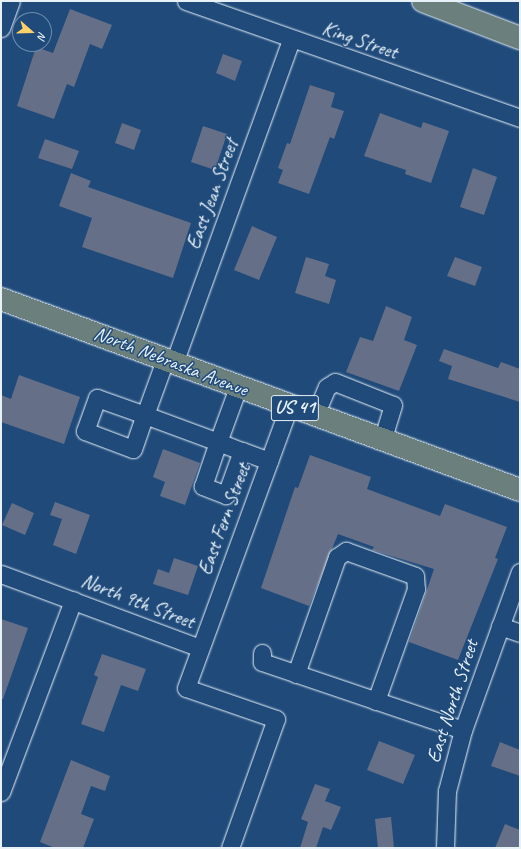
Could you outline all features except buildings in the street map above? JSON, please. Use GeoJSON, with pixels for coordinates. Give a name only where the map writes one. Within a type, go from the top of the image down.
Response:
{"type":"FeatureCollection","features":[{"type":"Feature","properties":{"kind":"main road"},"geometry":{"type":"LineString","coordinates":[[423,1],[520,38]]}},
{"type":"Feature","properties":{"kind":"main road","name":"North Nebraska Avenue"},"geometry":{"type":"LineString","coordinates":[[1,299],[520,490]]}},
{"type":"Feature","properties":{"kind":"street"},"geometry":{"type":"LineString","coordinates":[[1,28],[12,1]]}},
{"type":"Feature","properties":{"kind":"street","name":"King Street"},"geometry":{"type":"LineString","coordinates":[[186,1],[291,40],[520,118]]}},
{"type":"Feature","properties":{"kind":"street","name":"East Jean Street"},"geometry":{"type":"LineString","coordinates":[[218,442],[145,415],[169,361],[291,40]]}},
{"type":"Feature","properties":{"kind":"street"},"geometry":{"type":"LineString","coordinates":[[316,415],[330,383],[335,382],[368,394],[393,405],[382,440]]}},
{"type":"Feature","properties":{"kind":"street"},"geometry":{"type":"LineString","coordinates":[[238,387],[203,486],[226,495],[242,451]]}},
{"type":"Feature","properties":{"kind":"street","name":"East Fern Street"},"geometry":{"type":"LineString","coordinates":[[200,648],[289,406]]}},
{"type":"Feature","properties":{"kind":"street"},"geometry":{"type":"LineString","coordinates":[[218,442],[269,461]]}},
{"type":"Feature","properties":{"kind":"street"},"geometry":{"type":"LineString","coordinates":[[296,674],[337,557],[346,551],[415,576],[416,589],[376,701]]}},
{"type":"Feature","properties":{"kind":"street","name":"East North Street"},"geometry":{"type":"LineString","coordinates":[[445,848],[447,792],[463,730],[520,572]]}},
{"type":"Feature","properties":{"kind":"street","name":"North 9th Street"},"geometry":{"type":"LineString","coordinates":[[1,574],[200,648],[186,688],[276,719],[230,848]]}},
{"type":"Feature","properties":{"kind":"street"},"geometry":{"type":"LineString","coordinates":[[1,792],[73,600]]}},
{"type":"Feature","properties":{"kind":"street"},"geometry":{"type":"LineString","coordinates":[[500,626],[520,633]]}},
{"type":"Feature","properties":{"kind":"street"},"geometry":{"type":"LineString","coordinates":[[262,653],[262,662],[463,730]]}}]}
